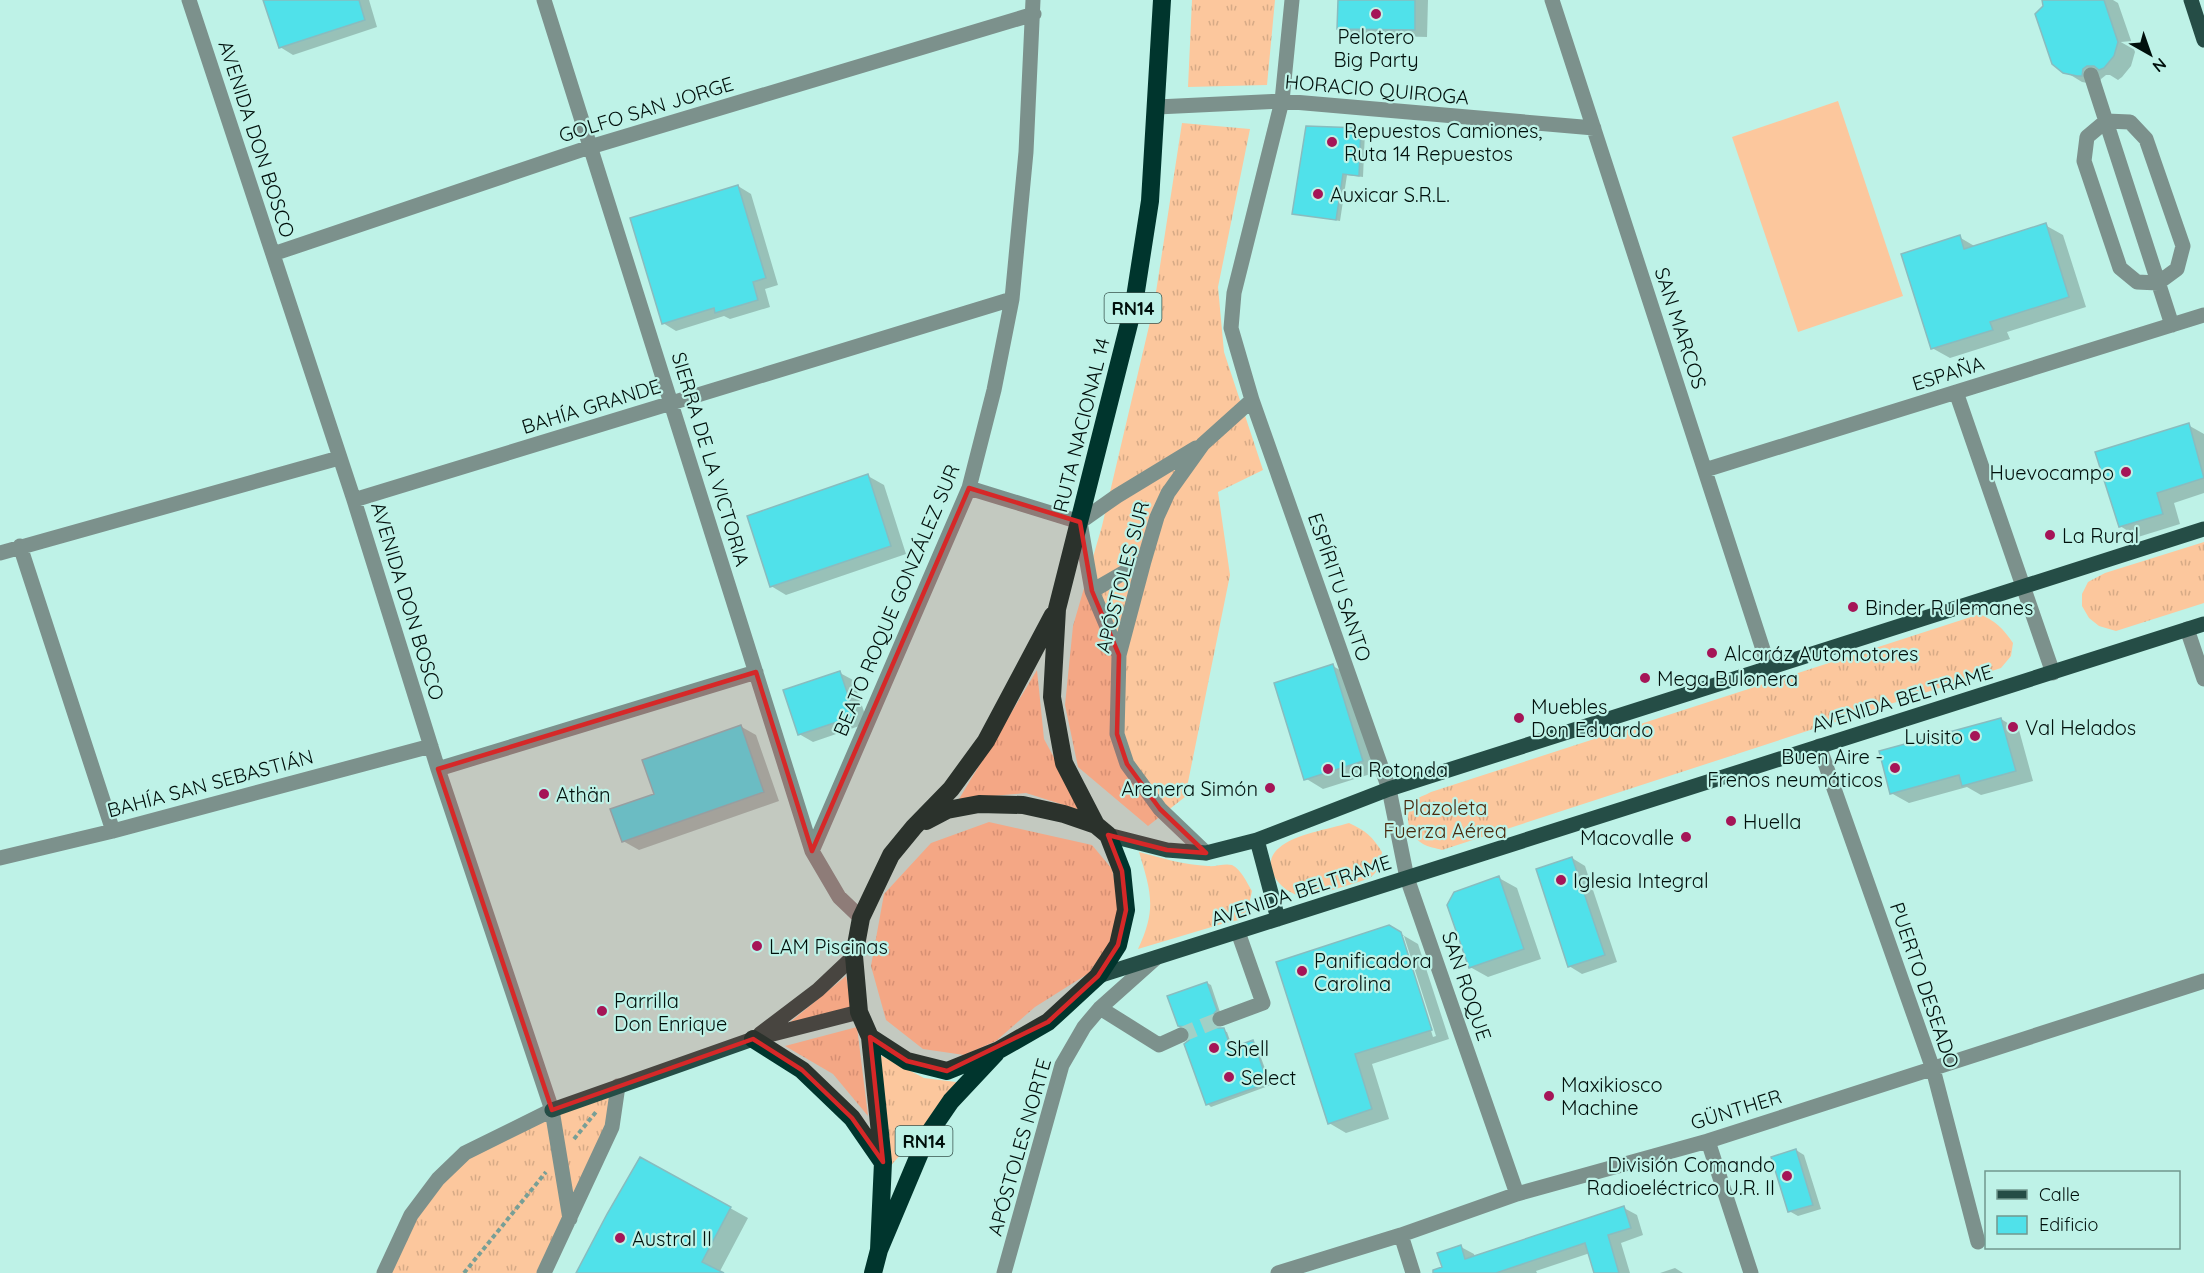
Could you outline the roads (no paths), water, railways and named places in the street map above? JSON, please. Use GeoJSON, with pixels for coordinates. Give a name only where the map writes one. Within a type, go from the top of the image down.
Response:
{"type":"FeatureCollection","features":[{"type":"Feature","properties":{"kind":"highway","name":"RUTA NACIONAL 14"},"geometry":{"type":"LineString","coordinates":[[870,1038],[907,1061],[946,1071],[999,1050],[1048,1022],[1098,976],[1118,945],[1126,910],[1122,871],[1064,763],[1052,696],[1057,609],[1134,304],[1150,201],[1162,0]]}},
{"type":"Feature","properties":{"kind":"highway","name":"RUTA NACIONAL 14"},"geometry":{"type":"LineString","coordinates":[[879,1250],[883,1162],[870,1038],[859,1012],[854,956],[861,918],[891,855],[914,827],[951,789],[986,741],[1057,609]]}},
{"type":"Feature","properties":{"kind":"highway","name":"RUTA NACIONAL 14"},"geometry":{"type":"LineString","coordinates":[[914,827],[947,810],[979,804],[1023,805],[1064,813],[1102,830]]}},
{"type":"Feature","properties":{"kind":"highway"},"geometry":{"type":"LineString","coordinates":[[753,1040],[802,1070],[852,1118],[883,1162]]}},
{"type":"Feature","properties":{"kind":"highway","name":"RUTA NACIONAL 14"},"geometry":{"type":"LineString","coordinates":[[873,1273],[879,1250],[927,1136],[951,1101],[999,1050]]}},
{"type":"Feature","properties":{"kind":"main road"},"geometry":{"type":"LineString","coordinates":[[2191,0],[2204,40]]}},
{"type":"Feature","properties":{"kind":"main road"},"geometry":{"type":"LineString","coordinates":[[1102,830],[1167,850],[1206,853],[1257,840],[1389,789],[2204,529]]}},
{"type":"Feature","properties":{"kind":"main road","name":"AVENIDA BELTRAME"},"geometry":{"type":"LineString","coordinates":[[1098,976],[2204,624]]}},
{"type":"Feature","properties":{"kind":"main road"},"geometry":{"type":"LineString","coordinates":[[1257,840],[1278,919]]}},
{"type":"Feature","properties":{"kind":"main road"},"geometry":{"type":"LineString","coordinates":[[753,1040],[818,990],[854,956]]}},
{"type":"Feature","properties":{"kind":"main road"},"geometry":{"type":"LineString","coordinates":[[552,1110],[753,1040],[859,1012]]}},
{"type":"Feature","properties":{"kind":"street","name":"AVENIDA DON BOSCO"},"geometry":{"type":"LineString","coordinates":[[189,0],[354,500],[438,769],[552,1110],[570,1219]]}},
{"type":"Feature","properties":{"kind":"street","name":"SIERRA DE LA VICTORIA"},"geometry":{"type":"LineString","coordinates":[[544,0],[812,851],[839,897],[861,918]]}},
{"type":"Feature","properties":{"kind":"street"},"geometry":{"type":"LineString","coordinates":[[1252,400],[1231,328],[1234,293],[1282,101],[1292,0]]}},
{"type":"Feature","properties":{"kind":"street","name":"SAN MARCOS"},"geometry":{"type":"LineString","coordinates":[[1552,0],[1769,668]]}},
{"type":"Feature","properties":{"kind":"street","name":"GOLFO SAN JORGE"},"geometry":{"type":"LineString","coordinates":[[273,254],[590,147],[1034,7]]}},
{"type":"Feature","properties":{"kind":"street","name":"BEATO ROQUE GONZÁLEZ SUR"},"geometry":{"type":"LineString","coordinates":[[812,851],[969,488],[994,390],[1012,299],[1026,152],[1034,7]]}},
{"type":"Feature","properties":{"kind":"street"},"geometry":{"type":"LineString","coordinates":[[2091,75],[2172,325]]}},
{"type":"Feature","properties":{"kind":"street","name":"HORACIO QUIROGA"},"geometry":{"type":"LineString","coordinates":[[1157,107],[1282,101],[1594,128]]}},
{"type":"Feature","properties":{"kind":"street"},"geometry":{"type":"LineString","coordinates":[[2106,121],[2130,122],[2146,139],[2183,246],[2177,269],[2158,283],[2137,282],[2120,268],[2084,161],[2087,137],[2106,121]]}},
{"type":"Feature","properties":{"kind":"street","name":"BAHÍA GRANDE"},"geometry":{"type":"LineString","coordinates":[[354,500],[1012,299]]}},
{"type":"Feature","properties":{"kind":"street","name":"ESPAÑA"},"geometry":{"type":"LineString","coordinates":[[1705,470],[2204,315]]}},
{"type":"Feature","properties":{"kind":"street"},"geometry":{"type":"LineString","coordinates":[[1956,392],[2053,673]]}},
{"type":"Feature","properties":{"kind":"street","name":"APÓSTOLES SUR"},"geometry":{"type":"LineString","coordinates":[[1206,853],[1160,809],[1127,764],[1117,734],[1119,655],[1157,517],[1168,492],[1203,444],[1252,400]]}},
{"type":"Feature","properties":{"kind":"street","name":"ESPÍRITU SANTO"},"geometry":{"type":"LineString","coordinates":[[1252,400],[1389,789]]}},
{"type":"Feature","properties":{"kind":"street"},"geometry":{"type":"LineString","coordinates":[[1080,522],[1117,496],[1203,444]]}},
{"type":"Feature","properties":{"kind":"street"},"geometry":{"type":"LineString","coordinates":[[0,553],[339,458]]}},
{"type":"Feature","properties":{"kind":"street"},"geometry":{"type":"LineString","coordinates":[[969,488],[1080,522]]}},
{"type":"Feature","properties":{"kind":"street"},"geometry":{"type":"LineString","coordinates":[[1080,522],[1092,591],[1119,655]]}},
{"type":"Feature","properties":{"kind":"street"},"geometry":{"type":"LineString","coordinates":[[20,546],[113,831]]}},
{"type":"Feature","properties":{"kind":"street"},"geometry":{"type":"LineString","coordinates":[[1092,591],[1144,561]]}},
{"type":"Feature","properties":{"kind":"street"},"geometry":{"type":"LineString","coordinates":[[2187,629],[2204,679]]}},
{"type":"Feature","properties":{"kind":"street"},"geometry":{"type":"LineString","coordinates":[[438,769],[756,672]]}},
{"type":"Feature","properties":{"kind":"street","name":"BAHÍA SAN SEBASTIÁN"},"geometry":{"type":"LineString","coordinates":[[0,858],[113,831],[431,746]]}},
{"type":"Feature","properties":{"kind":"street","name":"PUERTO DESEADO"},"geometry":{"type":"LineString","coordinates":[[1819,746],[1933,1068],[1978,1242]]}},
{"type":"Feature","properties":{"kind":"street","name":"SAN ROQUE"},"geometry":{"type":"LineString","coordinates":[[1389,789],[1407,878],[1517,1194]]}},
{"type":"Feature","properties":{"kind":"street"},"geometry":{"type":"LineString","coordinates":[[1220,1019],[1263,1003],[1238,932]]}},
{"type":"Feature","properties":{"kind":"street","name":"APÓSTOLES NORTE"},"geometry":{"type":"LineString","coordinates":[[1004,1273],[1062,1065],[1084,1027],[1100,1008],[1156,958]]}},
{"type":"Feature","properties":{"kind":"street","name":"GÜNTHER"},"geometry":{"type":"LineString","coordinates":[[1278,1273],[1401,1235],[1517,1194],[1708,1141],[2204,981]]}},
{"type":"Feature","properties":{"kind":"street"},"geometry":{"type":"LineString","coordinates":[[1100,1008],[1159,1045],[1181,1035]]}},
{"type":"Feature","properties":{"kind":"street"},"geometry":{"type":"LineString","coordinates":[[544,1273],[612,1127],[618,1086]]}},
{"type":"Feature","properties":{"kind":"street"},"geometry":{"type":"LineString","coordinates":[[384,1273],[411,1215],[438,1179],[465,1153],[552,1110]]}},
{"type":"Feature","properties":{"kind":"street"},"geometry":{"type":"LineString","coordinates":[[1708,1141],[1751,1273]]}},
{"type":"Feature","properties":{"kind":"street"},"geometry":{"type":"LineString","coordinates":[[1401,1235],[1413,1273]]}},
{"type":"Feature","properties":{"kind":"tunnel"},"geometry":{"type":"LineString","coordinates":[[1181,1035],[1220,1019]]}},
{"type":"Feature","properties":{"kind":"place","name":"Pelotero Big Party"},"geometry":{"type":"Point","coordinates":[1376,14]}},
{"type":"Feature","properties":{"kind":"place","name":"Repuestos Camiones, Ruta 14 Repuestos"},"geometry":{"type":"Point","coordinates":[1332,142]}},
{"type":"Feature","properties":{"kind":"place","name":"Auxicar S.R.L."},"geometry":{"type":"Point","coordinates":[1318,194]}},
{"type":"Feature","properties":{"kind":"place","name":"Huevocampo"},"geometry":{"type":"Point","coordinates":[2126,472]}},
{"type":"Feature","properties":{"kind":"place","name":"La Rural"},"geometry":{"type":"Point","coordinates":[2050,535]}},
{"type":"Feature","properties":{"kind":"place","name":"Binder Rulemanes"},"geometry":{"type":"Point","coordinates":[1853,607]}},
{"type":"Feature","properties":{"kind":"place","name":"Alcaráz Automotores"},"geometry":{"type":"Point","coordinates":[1712,653]}},
{"type":"Feature","properties":{"kind":"place","name":"Mega Bulonera"},"geometry":{"type":"Point","coordinates":[1645,678]}},
{"type":"Feature","properties":{"kind":"place","name":"Muebles Don Eduardo"},"geometry":{"type":"Point","coordinates":[1519,718]}},
{"type":"Feature","properties":{"kind":"place","name":"Val Helados"},"geometry":{"type":"Point","coordinates":[2013,727]}},
{"type":"Feature","properties":{"kind":"place","name":"Luisito"},"geometry":{"type":"Point","coordinates":[1975,736]}},
{"type":"Feature","properties":{"kind":"place","name":"Buen Aire - Frenos neumáticos"},"geometry":{"type":"Point","coordinates":[1895,768]}},
{"type":"Feature","properties":{"kind":"place","name":"La Rotonda"},"geometry":{"type":"Point","coordinates":[1328,769]}},
{"type":"Feature","properties":{"kind":"place","name":"Arenera Simón"},"geometry":{"type":"Point","coordinates":[1270,788]}},
{"type":"Feature","properties":{"kind":"place","name":"Athän"},"geometry":{"type":"Point","coordinates":[544,794]}},
{"type":"Feature","properties":{"kind":"place","name":"Huella"},"geometry":{"type":"Point","coordinates":[1731,821]}},
{"type":"Feature","properties":{"kind":"place","name":"Macovalle"},"geometry":{"type":"Point","coordinates":[1686,837]}},
{"type":"Feature","properties":{"kind":"place","name":"Iglesia Integral"},"geometry":{"type":"Point","coordinates":[1561,880]}},
{"type":"Feature","properties":{"kind":"place","name":"LAM Piscinas"},"geometry":{"type":"Point","coordinates":[757,946]}},
{"type":"Feature","properties":{"kind":"place","name":"Panificadora Carolina"},"geometry":{"type":"Point","coordinates":[1302,971]}},
{"type":"Feature","properties":{"kind":"place","name":"Parrilla Don Enrique"},"geometry":{"type":"Point","coordinates":[602,1011]}},
{"type":"Feature","properties":{"kind":"place","name":"Shell"},"geometry":{"type":"Point","coordinates":[1214,1048]}},
{"type":"Feature","properties":{"kind":"place","name":"Select"},"geometry":{"type":"Point","coordinates":[1229,1077]}},
{"type":"Feature","properties":{"kind":"place","name":"Maxikiosco Machine"},"geometry":{"type":"Point","coordinates":[1549,1096]}},
{"type":"Feature","properties":{"kind":"place","name":"División Comando Radioeléctrico U.R. II"},"geometry":{"type":"Point","coordinates":[1787,1176]}},
{"type":"Feature","properties":{"kind":"place","name":"Austral II"},"geometry":{"type":"Point","coordinates":[620,1238]}},
{"type":"Feature","properties":{"kind":"park label","name":"Plazoleta Fuerza Aérea"},"geometry":{"type":"Point","coordinates":[1445,818]}}]}
